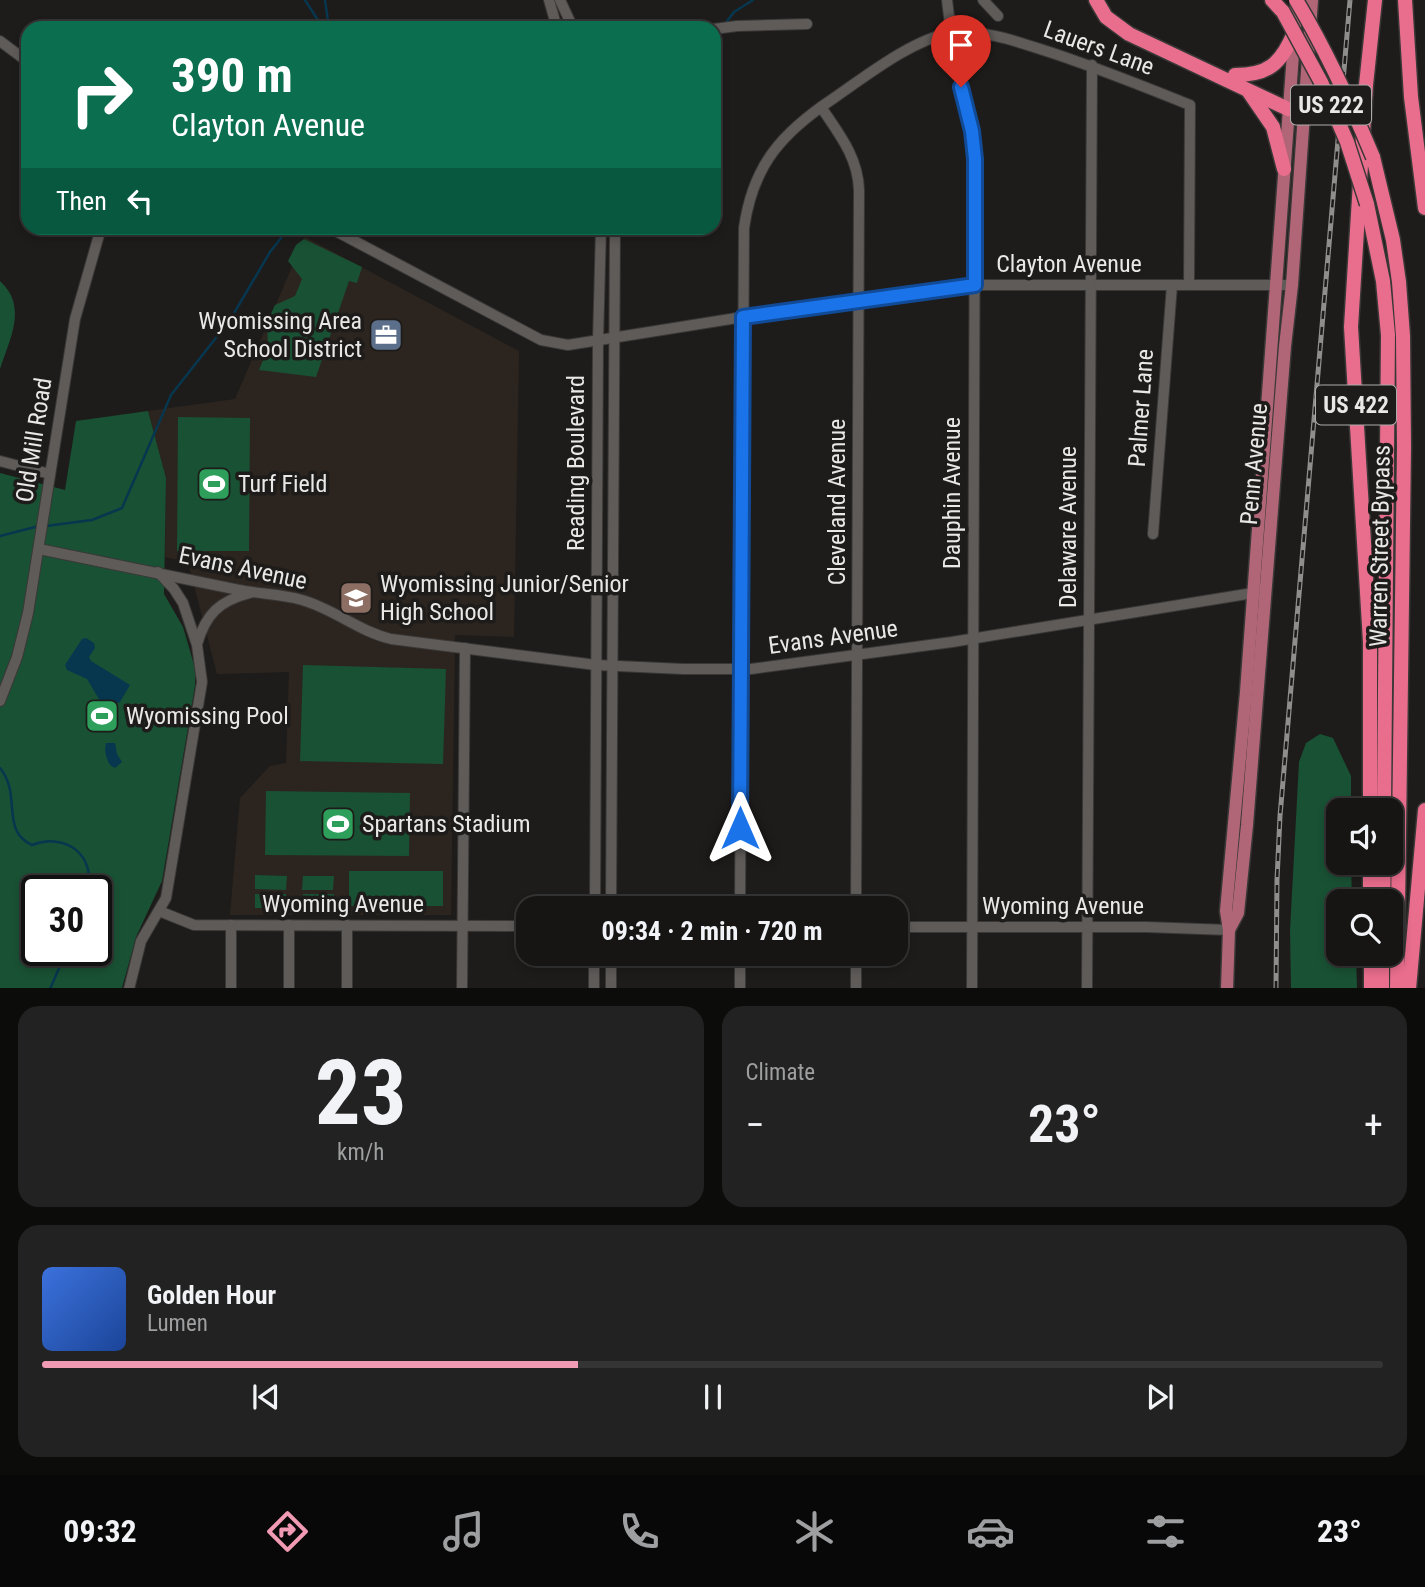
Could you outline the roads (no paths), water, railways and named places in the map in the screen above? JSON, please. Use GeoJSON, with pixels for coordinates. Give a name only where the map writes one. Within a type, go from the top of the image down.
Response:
{"type":"FeatureCollection","features":[{"type":"Feature","properties":{"kind":"highway"},"geometry":{"type":"LineString","coordinates":[[1096,0],[1106,17],[1121,29],[1245,89],[1304,111]]}},
{"type":"Feature","properties":{"kind":"highway"},"geometry":{"type":"LineString","coordinates":[[1105,0],[1112,12],[1125,22],[1235,75],[1288,105]]}},
{"type":"Feature","properties":{"kind":"highway","name":"Warren Street Bypass"},"geometry":{"type":"LineString","coordinates":[[1296,0],[1325,51],[1373,157],[1399,282],[1403,336],[1404,447],[1397,988]]}},
{"type":"Feature","properties":{"kind":"highway","name":"US 422"},"geometry":{"type":"LineString","coordinates":[[1370,798],[1370,642],[1351,327],[1366,85],[1375,0]]}},
{"type":"Feature","properties":{"kind":"highway"},"geometry":{"type":"LineString","coordinates":[[1405,0],[1411,97],[1425,208]]}},
{"type":"Feature","properties":{"kind":"highway","name":"Warren Street Bypass"},"geometry":{"type":"LineString","coordinates":[[1277,4],[1326,94],[1347,142],[1367,204],[1383,281],[1388,335],[1384,798]]}},
{"type":"Feature","properties":{"kind":"highway"},"geometry":{"type":"LineString","coordinates":[[1235,75],[1250,75],[1269,68],[1283,55],[1294,33]]}},
{"type":"Feature","properties":{"kind":"highway"},"geometry":{"type":"LineString","coordinates":[[1245,89],[1273,127],[1284,169]]}},
{"type":"Feature","properties":{"kind":"highway"},"geometry":{"type":"LineString","coordinates":[[1409,988],[1425,810]]}},
{"type":"Feature","properties":{"kind":"highway"},"geometry":{"type":"LineString","coordinates":[[1371,966],[1371,988]]}},
{"type":"Feature","properties":{"kind":"highway"},"geometry":{"type":"LineString","coordinates":[[1382,966],[1382,988]]}},
{"type":"Feature","properties":{"kind":"main road","name":"Penn Avenue"},"geometry":{"type":"LineString","coordinates":[[1227,988],[1229,930],[1238,913],[1296,0]]}},
{"type":"Feature","properties":{"kind":"main road","name":"Penn Avenue"},"geometry":{"type":"LineString","coordinates":[[1259,592],[1292,285],[1312,0]]}},
{"type":"Feature","properties":{"kind":"street"},"geometry":{"type":"LineString","coordinates":[[549,0],[555,21]]}},
{"type":"Feature","properties":{"kind":"street"},"geometry":{"type":"LineString","coordinates":[[561,0],[570,21]]}},
{"type":"Feature","properties":{"kind":"street","name":"Dauphin Avenue"},"geometry":{"type":"LineString","coordinates":[[947,0],[973,142],[975,285],[972,988]]}},
{"type":"Feature","properties":{"kind":"street"},"geometry":{"type":"LineString","coordinates":[[983,0],[998,16]]}},
{"type":"Feature","properties":{"kind":"street"},"geometry":{"type":"LineString","coordinates":[[721,28],[807,24]]}},
{"type":"Feature","properties":{"kind":"street"},"geometry":{"type":"LineString","coordinates":[[740,896],[744,228],[754,187],[766,160],[796,126],[901,53],[951,33]]}},
{"type":"Feature","properties":{"kind":"street","name":"Lauers Lane"},"geometry":{"type":"LineString","coordinates":[[951,33],[999,37],[1092,65],[1190,105],[1189,285]]}},
{"type":"Feature","properties":{"kind":"street"},"geometry":{"type":"LineString","coordinates":[[0,41],[21,57]]}},
{"type":"Feature","properties":{"kind":"street","name":"Delaware Avenue"},"geometry":{"type":"LineString","coordinates":[[1087,988],[1092,65]]}},
{"type":"Feature","properties":{"kind":"street","name":"Cleveland Avenue"},"geometry":{"type":"LineString","coordinates":[[821,107],[847,146],[856,165],[859,191],[856,896]]}},
{"type":"Feature","properties":{"kind":"street","name":"Old Mill Road"},"geometry":{"type":"LineString","coordinates":[[0,701],[21,642],[31,598],[75,319],[99,235]]}},
{"type":"Feature","properties":{"kind":"street","name":"Clayton Avenue"},"geometry":{"type":"LineString","coordinates":[[343,235],[541,340],[568,345],[743,317],[975,285],[1292,285]]}},
{"type":"Feature","properties":{"kind":"street","name":"Reading Boulevard"},"geometry":{"type":"LineString","coordinates":[[595,896],[601,235]]}},
{"type":"Feature","properties":{"kind":"street","name":"Reading Boulevard"},"geometry":{"type":"LineString","coordinates":[[611,896],[615,235]]}},
{"type":"Feature","properties":{"kind":"street","name":"Palmer Lane"},"geometry":{"type":"LineString","coordinates":[[1153,534],[1172,285]]}},
{"type":"Feature","properties":{"kind":"street"},"geometry":{"type":"LineString","coordinates":[[0,461],[50,474]]}},
{"type":"Feature","properties":{"kind":"street","name":"Evans Avenue"},"geometry":{"type":"LineString","coordinates":[[39,549],[313,603],[374,635],[611,666],[741,669],[973,638],[1259,592]]}},
{"type":"Feature","properties":{"kind":"street"},"geometry":{"type":"LineString","coordinates":[[129,988],[141,941],[166,898],[201,697],[202,673],[197,645],[183,603],[158,572]]}},
{"type":"Feature","properties":{"kind":"street"},"geometry":{"type":"LineString","coordinates":[[197,645],[202,625],[216,608],[232,598],[252,592]]}},
{"type":"Feature","properties":{"kind":"street"},"geometry":{"type":"LineString","coordinates":[[463,988],[465,648]]}},
{"type":"Feature","properties":{"kind":"street","name":"Wyoming Avenue"},"geometry":{"type":"LineString","coordinates":[[159,911],[194,925],[516,926]]}},
{"type":"Feature","properties":{"kind":"street"},"geometry":{"type":"LineString","coordinates":[[231,925],[231,988]]}},
{"type":"Feature","properties":{"kind":"street"},"geometry":{"type":"LineString","coordinates":[[289,925],[289,988]]}},
{"type":"Feature","properties":{"kind":"street"},"geometry":{"type":"LineString","coordinates":[[347,925],[347,988]]}},
{"type":"Feature","properties":{"kind":"street","name":"Wyoming Avenue"},"geometry":{"type":"LineString","coordinates":[[908,927],[1229,930]]}},
{"type":"Feature","properties":{"kind":"street"},"geometry":{"type":"LineString","coordinates":[[594,966],[594,988]]}},
{"type":"Feature","properties":{"kind":"street"},"geometry":{"type":"LineString","coordinates":[[611,966],[611,988]]}},
{"type":"Feature","properties":{"kind":"street"},"geometry":{"type":"LineString","coordinates":[[740,966],[740,988]]}},
{"type":"Feature","properties":{"kind":"street"},"geometry":{"type":"LineString","coordinates":[[856,966],[856,988]]}},
{"type":"Feature","properties":{"kind":"water"},"geometry":{"type":"Polygon","coordinates":[[[86,638],[94,643],[95,648],[89,657],[91,661],[130,685],[120,702],[110,706],[100,701],[87,679],[67,670],[65,665],[82,639],[86,638]]]}},
{"type":"Feature","properties":{"kind":"water"},"geometry":{"type":"Polygon","coordinates":[[[106,743],[115,743],[122,762],[115,768],[107,760],[106,743]]]}},
{"type":"Feature","properties":{"kind":"waterway"},"geometry":{"type":"LineString","coordinates":[[305,0],[318,21]]}},
{"type":"Feature","properties":{"kind":"waterway"},"geometry":{"type":"LineString","coordinates":[[325,0],[328,21]]}},
{"type":"Feature","properties":{"kind":"waterway"},"geometry":{"type":"LineString","coordinates":[[724,25],[734,12],[753,0]]}},
{"type":"Feature","properties":{"kind":"waterway"},"geometry":{"type":"LineString","coordinates":[[46,526],[92,520],[122,508],[171,395],[230,320],[282,235]]}},
{"type":"Feature","properties":{"kind":"waterway"},"geometry":{"type":"LineString","coordinates":[[0,536],[39,526]]}},
{"type":"Feature","properties":{"kind":"waterway"},"geometry":{"type":"LineString","coordinates":[[0,768],[10,789],[14,821],[22,839],[32,845],[44,842],[67,844],[83,857],[88,875]]}},
{"type":"Feature","properties":{"kind":"waterway"},"geometry":{"type":"LineString","coordinates":[[50,988],[60,966]]}},
{"type":"Feature","properties":{"kind":"railway"},"geometry":{"type":"LineString","coordinates":[[1276,988],[1280,816],[1350,0]]}},
{"type":"Feature","properties":{"kind":"place","name":"Wyomissing Area School District"},"geometry":{"type":"Point","coordinates":[386,335]}},
{"type":"Feature","properties":{"kind":"place","name":"Turf Field"},"geometry":{"type":"Point","coordinates":[214,484]}},
{"type":"Feature","properties":{"kind":"place","name":"Wyomissing Junior/Senior High School"},"geometry":{"type":"Point","coordinates":[356,598]}},
{"type":"Feature","properties":{"kind":"place","name":"Wyomissing Pool"},"geometry":{"type":"Point","coordinates":[102,716]}},
{"type":"Feature","properties":{"kind":"place","name":"Spartans Stadium"},"geometry":{"type":"Point","coordinates":[338,824]}}]}
